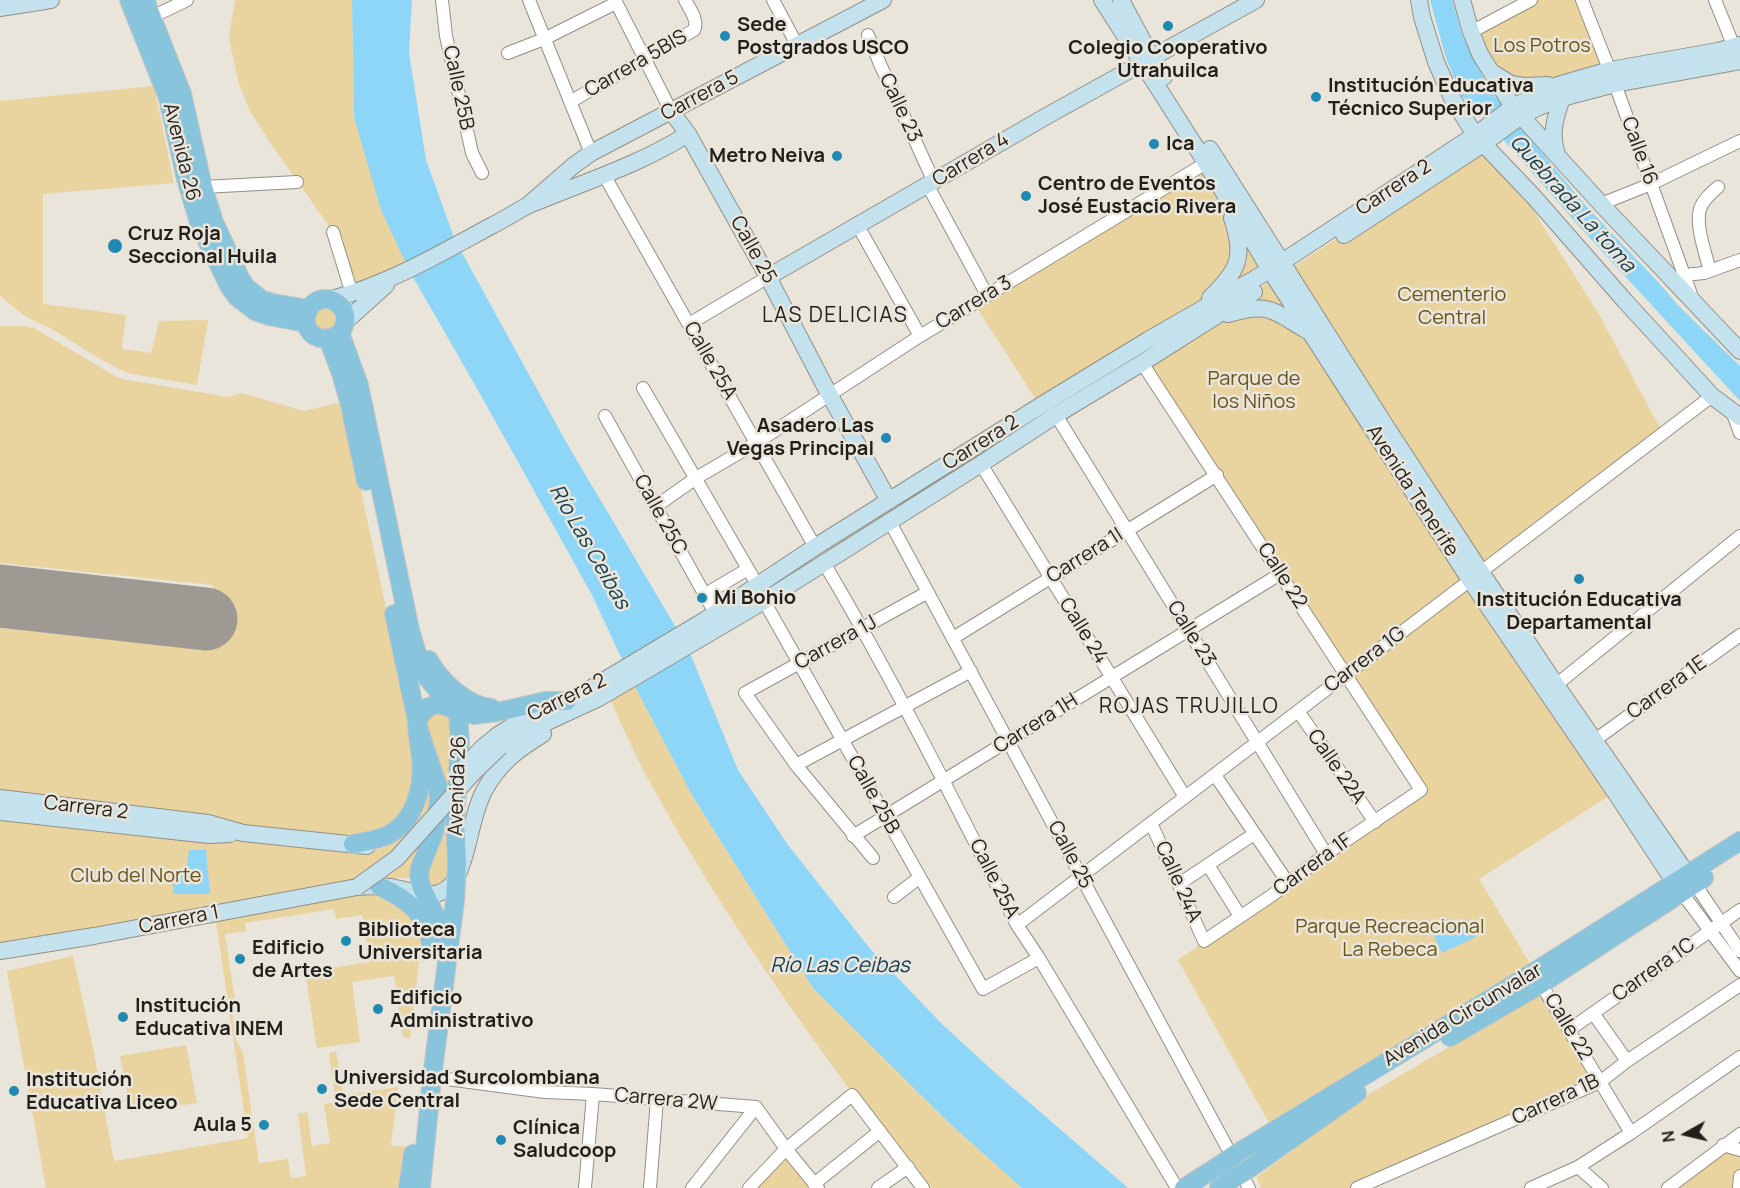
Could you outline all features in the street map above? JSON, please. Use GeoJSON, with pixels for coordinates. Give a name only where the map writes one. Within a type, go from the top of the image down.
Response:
{"type":"FeatureCollection","features":[{"type":"Feature","properties":{"kind":"main road"},"geometry":{"type":"LineString","coordinates":[[0,8],[51,0]]}},
{"type":"Feature","properties":{"kind":"main road","name":"Avenida 26"},"geometry":{"type":"LineString","coordinates":[[129,0],[168,98],[186,179],[200,226],[229,286],[237,297],[255,310],[269,316],[307,316]]}},
{"type":"Feature","properties":{"kind":"main road","name":"Carrera 5"},"geometry":{"type":"LineString","coordinates":[[527,206],[573,165],[591,153],[883,0]]}},
{"type":"Feature","properties":{"kind":"main road","name":"Avenida Tenerife"},"geometry":{"type":"LineString","coordinates":[[1102,0],[1147,61],[1278,270],[1310,332],[1476,576],[1615,792],[1685,883]]}},
{"type":"Feature","properties":{"kind":"main road","name":"Avenida Tenerife"},"geometry":{"type":"LineString","coordinates":[[1121,0],[1147,61],[1226,197],[1387,429],[1476,576],[1595,740],[1685,883]]}},
{"type":"Feature","properties":{"kind":"main road","name":"Carrera 4"},"geometry":{"type":"LineString","coordinates":[[768,277],[1045,117],[1255,0]]}},
{"type":"Feature","properties":{"kind":"main road"},"geometry":{"type":"LineString","coordinates":[[1419,0],[1436,62],[1452,98],[1482,137],[1625,301],[1712,396],[1736,414]]}},
{"type":"Feature","properties":{"kind":"main road"},"geometry":{"type":"LineString","coordinates":[[1462,0],[1471,32],[1490,71],[1515,113],[1740,351]]}},
{"type":"Feature","properties":{"kind":"main road","name":"Avenida 26"},"geometry":{"type":"LineString","coordinates":[[149,8],[182,94],[203,187],[214,222],[240,278],[246,287],[262,300],[307,316]]}},
{"type":"Feature","properties":{"kind":"main road","name":"Carrera 2"},"geometry":{"type":"LineString","coordinates":[[761,593],[815,548],[1040,406],[1198,320],[1482,137],[1515,113],[1539,107],[1560,91],[1612,77],[1739,55]]}},
{"type":"Feature","properties":{"kind":"main road"},"geometry":{"type":"LineString","coordinates":[[1490,71],[1512,84],[1560,91],[1553,132],[1557,155]]}},
{"type":"Feature","properties":{"kind":"main road","name":"Calle 25"},"geometry":{"type":"LineString","coordinates":[[671,111],[688,134],[768,277],[829,394],[889,501]]}},
{"type":"Feature","properties":{"kind":"main road","name":"Carrera 5"},"geometry":{"type":"LineString","coordinates":[[332,299],[352,294],[402,273],[527,206],[584,185],[672,144],[688,134]]}},
{"type":"Feature","properties":{"kind":"main road"},"geometry":{"type":"LineString","coordinates":[[573,165],[570,172],[571,179],[576,184],[584,185]]}},
{"type":"Feature","properties":{"kind":"main road"},"geometry":{"type":"LineString","coordinates":[[1198,320],[1233,273],[1239,254],[1238,235],[1226,197]]}},
{"type":"Feature","properties":{"kind":"main road","name":"Carrera 5"},"geometry":{"type":"LineString","coordinates":[[338,331],[402,273]]}},
{"type":"Feature","properties":{"kind":"main road"},"geometry":{"type":"LineString","coordinates":[[307,316],[312,304],[318,300],[332,299]]}},
{"type":"Feature","properties":{"kind":"main road","name":"Avenida 26"},"geometry":{"type":"LineString","coordinates":[[332,299],[343,307],[346,314],[338,331],[341,372],[350,401],[417,722],[433,768],[439,795],[434,833],[419,876],[439,929],[436,971],[408,1188]]}},
{"type":"Feature","properties":{"kind":"main road"},"geometry":{"type":"LineString","coordinates":[[1198,320],[1262,307],[1275,311],[1310,332]]}},
{"type":"Feature","properties":{"kind":"main road","name":"Avenida 26"},"geometry":{"type":"LineString","coordinates":[[307,316],[312,334],[320,338],[338,331]]}},
{"type":"Feature","properties":{"kind":"main road","name":"Carrera 2"},"geometry":{"type":"LineString","coordinates":[[0,812],[209,835],[243,833],[361,845],[388,843],[413,825],[466,765],[499,741],[519,735],[761,593],[824,563],[1142,363],[1198,320]]}},
{"type":"Feature","properties":{"kind":"main road","name":"Avenida 26"},"geometry":{"type":"LineString","coordinates":[[338,331],[359,385],[410,630],[419,660],[434,688],[458,715],[460,742],[455,821],[456,879],[421,1188]]}},
{"type":"Feature","properties":{"kind":"main road"},"geometry":{"type":"LineString","coordinates":[[400,579],[411,605],[419,638],[440,676],[458,693],[479,705],[494,708],[523,707]]}},
{"type":"Feature","properties":{"kind":"main road","name":"Carrera 2"},"geometry":{"type":"LineString","coordinates":[[573,703],[599,698],[711,622]]}},
{"type":"Feature","properties":{"kind":"main road"},"geometry":{"type":"LineString","coordinates":[[361,845],[389,834],[402,825],[413,808],[420,790],[422,776],[417,722],[424,710],[433,704],[474,715],[546,701],[573,703],[568,718],[513,754],[495,774],[477,807],[456,879],[452,885],[439,893],[425,894]]}},
{"type":"Feature","properties":{"kind":"main road","name":"Carrera 2"},"geometry":{"type":"LineString","coordinates":[[357,887],[402,853],[499,741]]}},
{"type":"Feature","properties":{"kind":"main road","name":"Carrera 2"},"geometry":{"type":"LineString","coordinates":[[0,798],[208,823],[243,833]]}},
{"type":"Feature","properties":{"kind":"main road","name":"Avenida Circunvalar"},"geometry":{"type":"LineString","coordinates":[[1226,1184],[1359,1091],[1542,984],[1685,883],[1740,841]]}},
{"type":"Feature","properties":{"kind":"main road","name":"Avenida Circunvalar"},"geometry":{"type":"LineString","coordinates":[[1184,1188],[1534,972],[1685,883],[1740,854]]}},
{"type":"Feature","properties":{"kind":"main road"},"geometry":{"type":"LineString","coordinates":[[379,886],[411,904],[423,919],[431,942],[436,971]]}},
{"type":"Feature","properties":{"kind":"main road","name":"Carrera 1"},"geometry":{"type":"LineString","coordinates":[[0,951],[94,936],[357,887],[379,886],[425,894]]}},
{"type":"Feature","properties":{"kind":"street"},"geometry":{"type":"LineString","coordinates":[[149,8],[187,0]]}},
{"type":"Feature","properties":{"kind":"street","name":"Calle 25B"},"geometry":{"type":"LineString","coordinates":[[442,0],[446,36],[472,153],[482,173]]}},
{"type":"Feature","properties":{"kind":"street"},"geometry":{"type":"LineString","coordinates":[[529,0],[591,153]]}},
{"type":"Feature","properties":{"kind":"street","name":"Carrera 5BIS"},"geometry":{"type":"LineString","coordinates":[[570,102],[694,30],[696,22],[686,0]]}},
{"type":"Feature","properties":{"kind":"street"},"geometry":{"type":"LineString","coordinates":[[773,0],[797,45]]}},
{"type":"Feature","properties":{"kind":"street"},"geometry":{"type":"LineString","coordinates":[[1471,32],[1531,0]]}},
{"type":"Feature","properties":{"kind":"street","name":"Calle 16"},"geometry":{"type":"LineString","coordinates":[[1582,0],[1694,302]]}},
{"type":"Feature","properties":{"kind":"street"},"geometry":{"type":"LineString","coordinates":[[1715,0],[1739,55]]}},
{"type":"Feature","properties":{"kind":"street"},"geometry":{"type":"LineString","coordinates":[[508,53],[544,39],[616,1]]}},
{"type":"Feature","properties":{"kind":"street","name":"Calle 25"},"geometry":{"type":"LineString","coordinates":[[616,1],[671,111]]}},
{"type":"Feature","properties":{"kind":"street","name":"Calle 23"},"geometry":{"type":"LineString","coordinates":[[868,35],[931,184],[987,295]]}},
{"type":"Feature","properties":{"kind":"street"},"geometry":{"type":"LineString","coordinates":[[1601,204],[1651,184],[1740,141]]}},
{"type":"Feature","properties":{"kind":"street","name":"Carrera 3"},"geometry":{"type":"LineString","coordinates":[[655,507],[696,478],[756,443],[920,336],[1206,163]]}},
{"type":"Feature","properties":{"kind":"street","name":"Calle 25A"},"geometry":{"type":"LineString","coordinates":[[604,175],[815,548]]}},
{"type":"Feature","properties":{"kind":"street"},"geometry":{"type":"LineString","coordinates":[[203,187],[297,182]]}},
{"type":"Feature","properties":{"kind":"street"},"geometry":{"type":"LineString","coordinates":[[1710,271],[1699,218],[1701,208],[1707,198],[1718,187]]}},
{"type":"Feature","properties":{"kind":"street"},"geometry":{"type":"LineString","coordinates":[[858,226],[920,336]]}},
{"type":"Feature","properties":{"kind":"street"},"geometry":{"type":"LineString","coordinates":[[333,232],[352,294]]}},
{"type":"Feature","properties":{"kind":"street"},"geometry":{"type":"LineString","coordinates":[[1685,275],[1710,271],[1740,260]]}},
{"type":"Feature","properties":{"kind":"street","name":"Carrera 4"},"geometry":{"type":"LineString","coordinates":[[689,324],[768,277]]}},
{"type":"Feature","properties":{"kind":"street","name":"Calle 22"},"geometry":{"type":"LineString","coordinates":[[1142,363],[1421,790]]}},
{"type":"Feature","properties":{"kind":"street","name":"Calle 25B"},"geometry":{"type":"LineString","coordinates":[[643,388],[748,569],[982,988],[1039,958]]}},
{"type":"Feature","properties":{"kind":"street","name":"Carrera 1G"},"geometry":{"type":"LineString","coordinates":[[1017,925],[1712,396]]}},
{"type":"Feature","properties":{"kind":"street"},"geometry":{"type":"LineString","coordinates":[[1736,414],[1740,433]]}},
{"type":"Feature","properties":{"kind":"street","name":"Calle 23"},"geometry":{"type":"LineString","coordinates":[[1056,415],[1326,854]]}},
{"type":"Feature","properties":{"kind":"street","name":"Calle 25C"},"geometry":{"type":"LineString","coordinates":[[605,416],[704,595],[711,622]]}},
{"type":"Feature","properties":{"kind":"street","name":"Calle 24"},"geometry":{"type":"LineString","coordinates":[[981,464],[1185,797]]}},
{"type":"Feature","properties":{"kind":"street","name":"Carrera 1I"},"geometry":{"type":"LineString","coordinates":[[953,638],[1217,475]]}},
{"type":"Feature","properties":{"kind":"street","name":"Calle 25"},"geometry":{"type":"LineString","coordinates":[[890,522],[1249,1188]]}},
{"type":"Feature","properties":{"kind":"street"},"geometry":{"type":"LineString","coordinates":[[1556,685],[1740,536]]}},
{"type":"Feature","properties":{"kind":"street","name":"Calle 25A"},"geometry":{"type":"LineString","coordinates":[[824,563],[863,628],[905,706],[1017,925],[1177,1188]]}},
{"type":"Feature","properties":{"kind":"street"},"geometry":{"type":"LineString","coordinates":[[704,595],[748,569]]}},
{"type":"Feature","properties":{"kind":"street","name":"Carrera 1H"},"geometry":{"type":"LineString","coordinates":[[853,836],[1280,574]]}},
{"type":"Feature","properties":{"kind":"street","name":"Carrera 1J"},"geometry":{"type":"LineString","coordinates":[[796,765],[745,693],[928,592]]}},
{"type":"Feature","properties":{"kind":"street","name":"Carrera 1E"},"geometry":{"type":"LineString","coordinates":[[1595,740],[1740,635]]}},
{"type":"Feature","properties":{"kind":"street"},"geometry":{"type":"LineString","coordinates":[[873,858],[796,765],[971,671]]}},
{"type":"Feature","properties":{"kind":"street","name":"Calle 22A"},"geometry":{"type":"LineString","coordinates":[[1298,711],[1375,822]]}},
{"type":"Feature","properties":{"kind":"street"},"geometry":{"type":"LineString","coordinates":[[1215,775],[1288,883]]}},
{"type":"Feature","properties":{"kind":"street","name":"Carrera 1F"},"geometry":{"type":"LineString","coordinates":[[1204,941],[1421,790]]}},
{"type":"Feature","properties":{"kind":"street","name":"Calle 24A"},"geometry":{"type":"LineString","coordinates":[[1151,823],[1204,941]]}},
{"type":"Feature","properties":{"kind":"street"},"geometry":{"type":"LineString","coordinates":[[1179,884],[1254,834]]}},
{"type":"Feature","properties":{"kind":"street"},"geometry":{"type":"LineString","coordinates":[[1208,865],[1240,916]]}},
{"type":"Feature","properties":{"kind":"street"},"geometry":{"type":"LineString","coordinates":[[894,897],[920,877]]}},
{"type":"Feature","properties":{"kind":"street","name":"Avenida Tenerife"},"geometry":{"type":"LineString","coordinates":[[1685,883],[1720,923],[1740,951]]}},
{"type":"Feature","properties":{"kind":"street","name":"Avenida Tenerife"},"geometry":{"type":"LineString","coordinates":[[1685,883],[1710,931],[1740,971]]}},
{"type":"Feature","properties":{"kind":"street","name":"Carrera 1C"},"geometry":{"type":"LineString","coordinates":[[1569,1030],[1740,910]]}},
{"type":"Feature","properties":{"kind":"street","name":"Calle 22"},"geometry":{"type":"LineString","coordinates":[[1542,984],[1631,1133]]}},
{"type":"Feature","properties":{"kind":"street","name":"Carrera 1B"},"geometry":{"type":"LineString","coordinates":[[1357,1188],[1600,1082],[1740,984]]}},
{"type":"Feature","properties":{"kind":"street"},"geometry":{"type":"LineString","coordinates":[[1593,1013],[1627,1061]]}},
{"type":"Feature","properties":{"kind":"street"},"geometry":{"type":"LineString","coordinates":[[1537,1187],[1578,1167],[1740,1057]]}},
{"type":"Feature","properties":{"kind":"street","name":"Carrera 2W"},"geometry":{"type":"LineString","coordinates":[[432,1077],[545,1092],[756,1107]]}},
{"type":"Feature","properties":{"kind":"street"},"geometry":{"type":"LineString","coordinates":[[585,1188],[593,1094]]}},
{"type":"Feature","properties":{"kind":"street"},"geometry":{"type":"LineString","coordinates":[[749,1188],[786,1149],[852,1095],[923,1188]]}},
{"type":"Feature","properties":{"kind":"street"},"geometry":{"type":"LineString","coordinates":[[650,1188],[657,1099]]}},
{"type":"Feature","properties":{"kind":"street"},"geometry":{"type":"LineString","coordinates":[[692,1188],[756,1107],[816,1186],[880,1131]]}},
{"type":"Feature","properties":{"kind":"street"},"geometry":{"type":"LineString","coordinates":[[1668,1188],[1740,1134]]}},
{"type":"Feature","properties":{"kind":"street"},"geometry":{"type":"LineString","coordinates":[[1723,1145],[1740,1150]]}},
{"type":"Feature","properties":{"kind":"street"},"geometry":{"type":"LineString","coordinates":[[878,1188],[908,1167]]}},
{"type":"Feature","properties":{"kind":"street"},"geometry":{"type":"LineString","coordinates":[[1578,1167],[1602,1188]]}},
{"type":"Feature","properties":{"kind":"street"},"geometry":{"type":"LineString","coordinates":[[1739,1188],[1740,1176]]}},
{"type":"Feature","properties":{"kind":"green space"},"geometry":{"type":"Polygon","coordinates":[[[235,0],[352,0],[354,117],[409,270],[352,294],[333,232],[250,111],[238,81],[229,38],[235,0]]]}},
{"type":"Feature","properties":{"kind":"green space","name":"Los Potros"},"geometry":{"type":"Polygon","coordinates":[[[1532,0],[1582,0],[1610,70],[1517,102],[1477,29],[1532,0]]]}},
{"type":"Feature","properties":{"kind":"green space"},"geometry":{"type":"Polygon","coordinates":[[[154,86],[174,183],[43,194],[43,304],[126,315],[122,349],[151,353],[159,321],[208,320],[197,385],[127,373],[50,328],[26,317],[0,296],[0,101],[154,86]]]}},
{"type":"Feature","properties":{"kind":"green space","name":"Cementerio Central"},"geometry":{"type":"Polygon","coordinates":[[[1483,144],[1525,197],[1601,318],[1661,430],[1483,572],[1287,271],[1483,144]]]}},
{"type":"Feature","properties":{"kind":"green space"},"geometry":{"type":"Polygon","coordinates":[[[1206,163],[1270,270],[1040,406],[974,303],[1206,163]]]}},
{"type":"Feature","properties":{"kind":"green space","name":"Parque Recreacional La Rebeca"},"geometry":{"type":"Polygon","coordinates":[[[1275,278],[1615,792],[1479,879],[1534,970],[1273,1130],[1178,960],[1426,789],[1142,363],[1275,278]]]}},
{"type":"Feature","properties":{"kind":"green space"},"geometry":{"type":"Polygon","coordinates":[[[325,307],[333,311],[337,319],[333,327],[325,331],[317,327],[313,319],[317,311],[325,307]]]}},
{"type":"Feature","properties":{"kind":"green space","name":"Club del Norte"},"geometry":{"type":"Polygon","coordinates":[[[0,326],[34,328],[123,379],[228,397],[241,393],[304,411],[342,402],[421,759],[413,808],[365,852],[390,845],[399,839],[413,823],[430,791],[425,830],[409,878],[360,885],[395,895],[437,956],[420,954],[410,1039],[403,1036],[394,976],[352,982],[360,1042],[317,1048],[305,972],[370,962],[362,915],[336,919],[334,909],[245,923],[246,931],[225,934],[236,1007],[232,1012],[236,1040],[243,1053],[259,1163],[288,1159],[291,1178],[306,1176],[298,1114],[307,1112],[312,1146],[330,1143],[324,1104],[336,1102],[329,1053],[336,1051],[343,1095],[398,1087],[391,1145],[414,1148],[408,1188],[46,1188],[7,971],[73,956],[114,1161],[248,1138],[215,915],[0,952],[0,628],[204,650],[213,585],[0,563],[0,326]]]}},
{"type":"Feature","properties":{"kind":"green space"},"geometry":{"type":"Polygon","coordinates":[[[632,681],[693,797],[813,988],[948,1122],[1022,1188],[924,1188],[849,1089],[777,988],[677,831],[642,767],[608,695],[632,681]]]}},
{"type":"Feature","properties":{"kind":"green space"},"geometry":{"type":"Polygon","coordinates":[[[445,711],[455,725],[448,878],[435,887],[429,883],[427,876],[446,790],[442,769],[429,740],[425,722],[430,714],[445,711]]]}},
{"type":"Feature","properties":{"kind":"green space","name":"Parque Recreacional La Rebeca"},"geometry":{"type":"Polygon","coordinates":[[[1542,992],[1598,1080],[1356,1188],[1261,1188],[1257,1177],[1359,1100],[1542,992]]]}},
{"type":"Feature","properties":{"kind":"green space"},"geometry":{"type":"Polygon","coordinates":[[[186,1045],[197,1103],[131,1112],[120,1056],[186,1045]]]}},
{"type":"Feature","properties":{"kind":"green space"},"geometry":{"type":"Polygon","coordinates":[[[1740,1134],[1740,1188],[1670,1188],[1740,1134]]]}},
{"type":"Feature","properties":{"kind":"green space"},"geometry":{"type":"Polygon","coordinates":[[[789,1149],[817,1188],[752,1188],[789,1149]]]}},
{"type":"Feature","properties":{"kind":"water","name":"Río Las Ceibas"},"geometry":{"type":"Polygon","coordinates":[[[352,0],[412,0],[409,53],[426,160],[455,240],[566,442],[687,646],[738,770],[788,845],[871,950],[941,1023],[1128,1188],[1022,1188],[948,1122],[813,988],[693,797],[632,681],[592,595],[409,270],[381,210],[354,117],[352,0]]]}},
{"type":"Feature","properties":{"kind":"water","name":"Quebrada La toma"},"geometry":{"type":"Polygon","coordinates":[[[1430,0],[1452,0],[1463,38],[1489,89],[1587,207],[1677,304],[1740,366],[1740,401],[1461,95],[1446,58],[1430,0]]]}},
{"type":"Feature","properties":{"kind":"water"},"geometry":{"type":"Polygon","coordinates":[[[189,850],[206,850],[210,894],[173,894],[173,873],[186,873],[189,850]]]}},
{"type":"Feature","properties":{"kind":"water"},"geometry":{"type":"Polygon","coordinates":[[[1468,920],[1476,937],[1442,953],[1434,936],[1468,920]]]}},
{"type":"Feature","properties":{"kind":"runway"},"geometry":{"type":"LineString","coordinates":[[0,596],[206,619]]}},
{"type":"Feature","properties":{"kind":"place","name":"Colegio Cooperativo Utrahuilca"},"geometry":{"type":"Point","coordinates":[1168,26]}},
{"type":"Feature","properties":{"kind":"place","name":"Sede Postgrados USCO"},"geometry":{"type":"Point","coordinates":[725,36]}},
{"type":"Feature","properties":{"kind":"place","name":"Institución Educativa Técnico Superior"},"geometry":{"type":"Point","coordinates":[1316,97]}},
{"type":"Feature","properties":{"kind":"place","name":"Ica"},"geometry":{"type":"Point","coordinates":[1154,144]}},
{"type":"Feature","properties":{"kind":"place","name":"Metro Neiva"},"geometry":{"type":"Point","coordinates":[837,156]}},
{"type":"Feature","properties":{"kind":"place","name":"Centro de Eventos José Eustacio Rivera"},"geometry":{"type":"Point","coordinates":[1026,196]}},
{"type":"Feature","properties":{"kind":"place","name":"Cruz Roja Seccional Huila"},"geometry":{"type":"Point","coordinates":[115,246]}},
{"type":"Feature","properties":{"kind":"place","name":"Asadero Las Vegas Principal"},"geometry":{"type":"Point","coordinates":[886,438]}},
{"type":"Feature","properties":{"kind":"place","name":"Institución Educativa Departamental"},"geometry":{"type":"Point","coordinates":[1579,579]}},
{"type":"Feature","properties":{"kind":"place","name":"Mi Bohio"},"geometry":{"type":"Point","coordinates":[702,598]}},
{"type":"Feature","properties":{"kind":"place","name":"Biblioteca Universitaria"},"geometry":{"type":"Point","coordinates":[346,941]}},
{"type":"Feature","properties":{"kind":"place","name":"Edificio de Artes"},"geometry":{"type":"Point","coordinates":[240,959]}},
{"type":"Feature","properties":{"kind":"place","name":"Edificio Administrativo"},"geometry":{"type":"Point","coordinates":[378,1009]}},
{"type":"Feature","properties":{"kind":"place","name":"Institución Educativa INEM"},"geometry":{"type":"Point","coordinates":[123,1017]}},
{"type":"Feature","properties":{"kind":"place","name":"Universidad Surcolombiana Sede Central"},"geometry":{"type":"Point","coordinates":[322,1089]}},
{"type":"Feature","properties":{"kind":"place","name":"Institución Educativa Liceo"},"geometry":{"type":"Point","coordinates":[14,1091]}},
{"type":"Feature","properties":{"kind":"place","name":"Aula 5"},"geometry":{"type":"Point","coordinates":[264,1125]}},
{"type":"Feature","properties":{"kind":"place","name":"Clínica Saludcoop"},"geometry":{"type":"Point","coordinates":[501,1140]}},
{"type":"Feature","properties":{"kind":"district","name":"LAS DELICIAS"},"geometry":{"type":"Point","coordinates":[835,316]}},
{"type":"Feature","properties":{"kind":"district","name":"ROJAS TRUJILLO"},"geometry":{"type":"Point","coordinates":[1189,707]}},
{"type":"Feature","properties":{"kind":"park label","name":"Parque de los Niños"},"geometry":{"type":"Point","coordinates":[1254,390]}}]}
